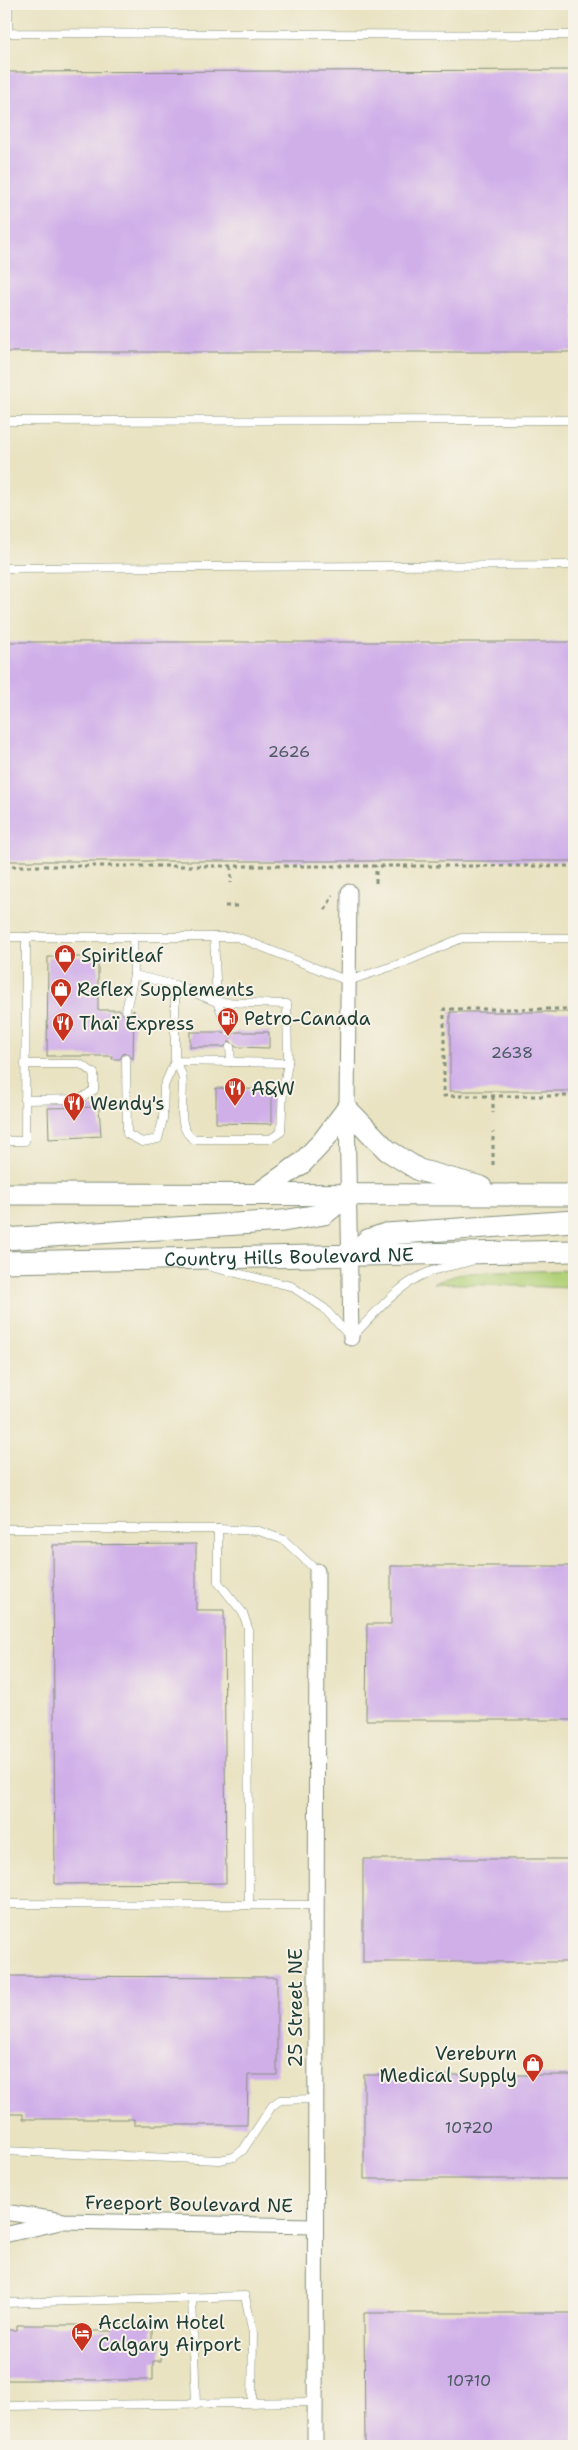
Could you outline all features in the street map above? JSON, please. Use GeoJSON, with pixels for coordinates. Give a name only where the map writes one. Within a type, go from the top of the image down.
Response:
{"type":"FeatureCollection","features":[{"type":"Feature","properties":{"kind":"main road"},"geometry":{"type":"LineString","coordinates":[[258,1194],[302,1163],[323,1141],[347,1109],[387,1150],[419,1170],[508,1195]]}},
{"type":"Feature","properties":{"kind":"main road"},"geometry":{"type":"LineString","coordinates":[[4,1194],[574,1195]]}},
{"type":"Feature","properties":{"kind":"main road"},"geometry":{"type":"LineString","coordinates":[[4,1239],[283,1221],[324,1214],[349,1194]]}},
{"type":"Feature","properties":{"kind":"main road"},"geometry":{"type":"LineString","coordinates":[[350,1257],[368,1240],[386,1234],[574,1221]]}},
{"type":"Feature","properties":{"kind":"main road","name":"Country Hills Boulevard NE"},"geometry":{"type":"LineString","coordinates":[[4,1262],[350,1257],[574,1251]]}},
{"type":"Feature","properties":{"kind":"street"},"geometry":{"type":"LineString","coordinates":[[349,892],[347,1109],[352,1338]]}},
{"type":"Feature","properties":{"kind":"street","name":"25 Street NE"},"geometry":{"type":"LineString","coordinates":[[315,2446],[314,2226],[318,1571]]}},
{"type":"Feature","properties":{"kind":"street","name":"Freeport Boulevard NE"},"geometry":{"type":"LineString","coordinates":[[4,2212],[64,2221],[314,2226]]}},
{"type":"Feature","properties":{"kind":"street","name":"Freeport Boulevard NE"},"geometry":{"type":"LineString","coordinates":[[4,2235],[64,2221]]}},
{"type":"Feature","properties":{"kind":"lane"},"geometry":{"type":"LineString","coordinates":[[8,4],[8,33],[574,35]]}},
{"type":"Feature","properties":{"kind":"lane"},"geometry":{"type":"LineString","coordinates":[[4,421],[574,420]]}},
{"type":"Feature","properties":{"kind":"lane"},"geometry":{"type":"LineString","coordinates":[[4,568],[574,565]]}},
{"type":"Feature","properties":{"kind":"lane"},"geometry":{"type":"LineString","coordinates":[[4,938],[237,938],[348,981],[405,962],[462,938],[574,938]]}},
{"type":"Feature","properties":{"kind":"lane"},"geometry":{"type":"LineString","coordinates":[[4,1141],[25,1141],[26,938]]}},
{"type":"Feature","properties":{"kind":"lane"},"geometry":{"type":"LineString","coordinates":[[126,1010],[134,976],[133,938]]}},
{"type":"Feature","properties":{"kind":"lane"},"geometry":{"type":"LineString","coordinates":[[214,938],[217,1002],[230,1032]]}},
{"type":"Feature","properties":{"kind":"lane"},"geometry":{"type":"LineString","coordinates":[[134,976],[175,986],[217,1002],[287,1004],[288,1063],[283,1090],[281,1132],[270,1139],[193,1139],[187,1135],[183,1121],[182,1075],[175,1061]]}},
{"type":"Feature","properties":{"kind":"lane"},"geometry":{"type":"LineString","coordinates":[[126,1059],[127,1134],[142,1142],[158,1139],[163,1119],[164,1086],[175,1061],[175,986]]}},
{"type":"Feature","properties":{"kind":"lane"},"geometry":{"type":"LineString","coordinates":[[230,1047],[230,1062]]}},
{"type":"Feature","properties":{"kind":"lane"},"geometry":{"type":"LineString","coordinates":[[175,1061],[288,1063]]}},
{"type":"Feature","properties":{"kind":"lane"},"geometry":{"type":"LineString","coordinates":[[25,1064],[80,1064],[94,1073],[94,1090],[80,1099],[25,1100]]}},
{"type":"Feature","properties":{"kind":"lane"},"geometry":{"type":"LineString","coordinates":[[180,1260],[290,1286],[324,1308],[352,1338],[398,1291],[412,1282],[430,1272],[502,1253]]}},
{"type":"Feature","properties":{"kind":"lane"},"geometry":{"type":"LineString","coordinates":[[218,1529],[218,1582],[244,1613],[248,1628],[249,1905]]}},
{"type":"Feature","properties":{"kind":"lane"},"geometry":{"type":"LineString","coordinates":[[4,1530],[218,1529],[260,1531],[284,1540],[318,1571]]}},
{"type":"Feature","properties":{"kind":"lane"},"geometry":{"type":"LineString","coordinates":[[4,1904],[316,1905]]}},
{"type":"Feature","properties":{"kind":"lane"},"geometry":{"type":"LineString","coordinates":[[4,2151],[220,2160],[234,2156],[243,2150],[272,2106],[280,2100],[315,2099]]}},
{"type":"Feature","properties":{"kind":"lane"},"geometry":{"type":"LineString","coordinates":[[4,2303],[245,2296],[253,2333],[252,2404]]}},
{"type":"Feature","properties":{"kind":"lane"},"geometry":{"type":"LineString","coordinates":[[192,2298],[196,2405]]}},
{"type":"Feature","properties":{"kind":"lane"},"geometry":{"type":"LineString","coordinates":[[4,2406],[315,2402]]}},
{"type":"Feature","properties":{"kind":"path"},"geometry":{"type":"LineString","coordinates":[[4,866],[574,866]]}},
{"type":"Feature","properties":{"kind":"path"},"geometry":{"type":"LineString","coordinates":[[231,866],[231,883]]}},
{"type":"Feature","properties":{"kind":"path"},"geometry":{"type":"LineString","coordinates":[[376,866],[376,883]]}},
{"type":"Feature","properties":{"kind":"path"},"geometry":{"type":"LineString","coordinates":[[325,910],[334,892]]}},
{"type":"Feature","properties":{"kind":"path"},"geometry":{"type":"LineString","coordinates":[[225,906],[231,904],[237,906]]}},
{"type":"Feature","properties":{"kind":"path"},"geometry":{"type":"LineString","coordinates":[[574,1009],[444,1009],[444,1096],[574,1096]]}},
{"type":"Feature","properties":{"kind":"path"},"geometry":{"type":"LineString","coordinates":[[493,1096],[493,1113]]}},
{"type":"Feature","properties":{"kind":"path"},"geometry":{"type":"LineString","coordinates":[[493,1132],[493,1165]]}},
{"type":"Feature","properties":{"kind":"green space"},"geometry":{"type":"Polygon","coordinates":[[[574,1270],[574,1288],[434,1283],[463,1273],[574,1270]]]}},
{"type":"Feature","properties":{"kind":"building"},"geometry":{"type":"Polygon","coordinates":[[[574,70],[574,352],[4,352],[4,72],[574,70]]]}},
{"type":"Feature","properties":{"kind":"building"},"geometry":{"type":"Polygon","coordinates":[[[4,642],[574,642],[574,861],[4,861],[4,642]]]}},
{"type":"Feature","properties":{"kind":"building"},"geometry":{"type":"Polygon","coordinates":[[[48,957],[98,957],[98,1010],[120,1010],[125,1016],[134,1010],[133,1059],[126,1053],[120,1059],[112,1059],[112,1056],[47,1056],[48,957]]]}},
{"type":"Feature","properties":{"kind":"building"},"geometry":{"type":"Polygon","coordinates":[[[450,1012],[574,1012],[574,1091],[450,1091],[450,1012]]]}},
{"type":"Feature","properties":{"kind":"building"},"geometry":{"type":"Polygon","coordinates":[[[190,1032],[224,1032],[230,1038],[236,1032],[269,1032],[269,1048],[236,1047],[230,1041],[224,1047],[190,1047],[190,1032]]]}},
{"type":"Feature","properties":{"kind":"building"},"geometry":{"type":"Polygon","coordinates":[[[216,1088],[272,1090],[272,1124],[216,1123],[216,1088]]]}},
{"type":"Feature","properties":{"kind":"building","name":"Wendy's"},"geometry":{"type":"Polygon","coordinates":[[[99,1107],[101,1136],[49,1139],[48,1108],[99,1107]]]}},
{"type":"Feature","properties":{"kind":"building"},"geometry":{"type":"Polygon","coordinates":[[[196,1544],[196,1610],[224,1610],[226,1883],[55,1884],[53,1545],[196,1544]]]}},
{"type":"Feature","properties":{"kind":"building"},"geometry":{"type":"Polygon","coordinates":[[[391,1566],[574,1566],[574,1720],[366,1720],[367,1624],[391,1624],[391,1566]]]}},
{"type":"Feature","properties":{"kind":"building"},"geometry":{"type":"Polygon","coordinates":[[[363,1859],[574,1859],[574,1962],[363,1962],[363,1859]]]}},
{"type":"Feature","properties":{"kind":"building"},"geometry":{"type":"Polygon","coordinates":[[[4,1976],[277,1977],[277,2075],[248,2075],[247,2125],[134,2125],[134,2119],[23,2119],[23,2114],[4,2114],[4,1976]]]}},
{"type":"Feature","properties":{"kind":"building"},"geometry":{"type":"Polygon","coordinates":[[[364,2075],[574,2075],[574,2179],[364,2179],[364,2075]]]}},
{"type":"Feature","properties":{"kind":"building"},"geometry":{"type":"Polygon","coordinates":[[[364,2313],[574,2313],[574,2446],[365,2446],[364,2313]]]}},
{"type":"Feature","properties":{"kind":"building","name":"Acclaim Hotel Calgary Airport"},"geometry":{"type":"Polygon","coordinates":[[[112,2324],[152,2324],[152,2342],[161,2342],[161,2361],[153,2361],[153,2380],[4,2380],[4,2330],[17,2330],[17,2325],[79,2325],[79,2331],[112,2331],[112,2324]]]}},
{"type":"Feature","properties":{"kind":"place","name":"Spiritleaf"},"geometry":{"type":"Point","coordinates":[65,974]}},
{"type":"Feature","properties":{"kind":"place","name":"Reflex Supplements"},"geometry":{"type":"Point","coordinates":[61,1008]}},
{"type":"Feature","properties":{"kind":"place","name":"Petro-Canada"},"geometry":{"type":"Point","coordinates":[228,1037]}},
{"type":"Feature","properties":{"kind":"place","name":"Thaï Express"},"geometry":{"type":"Point","coordinates":[63,1042]}},
{"type":"Feature","properties":{"kind":"place","name":"A&W"},"geometry":{"type":"Point","coordinates":[235,1107]}},
{"type":"Feature","properties":{"kind":"place","name":"Wendy's"},"geometry":{"type":"Point","coordinates":[74,1122]}},
{"type":"Feature","properties":{"kind":"place","name":"Vereburn Medical Supply"},"geometry":{"type":"Point","coordinates":[533,2083]}},
{"type":"Feature","properties":{"kind":"place","name":"Acclaim Hotel Calgary Airport"},"geometry":{"type":"Point","coordinates":[82,2352]}}]}
